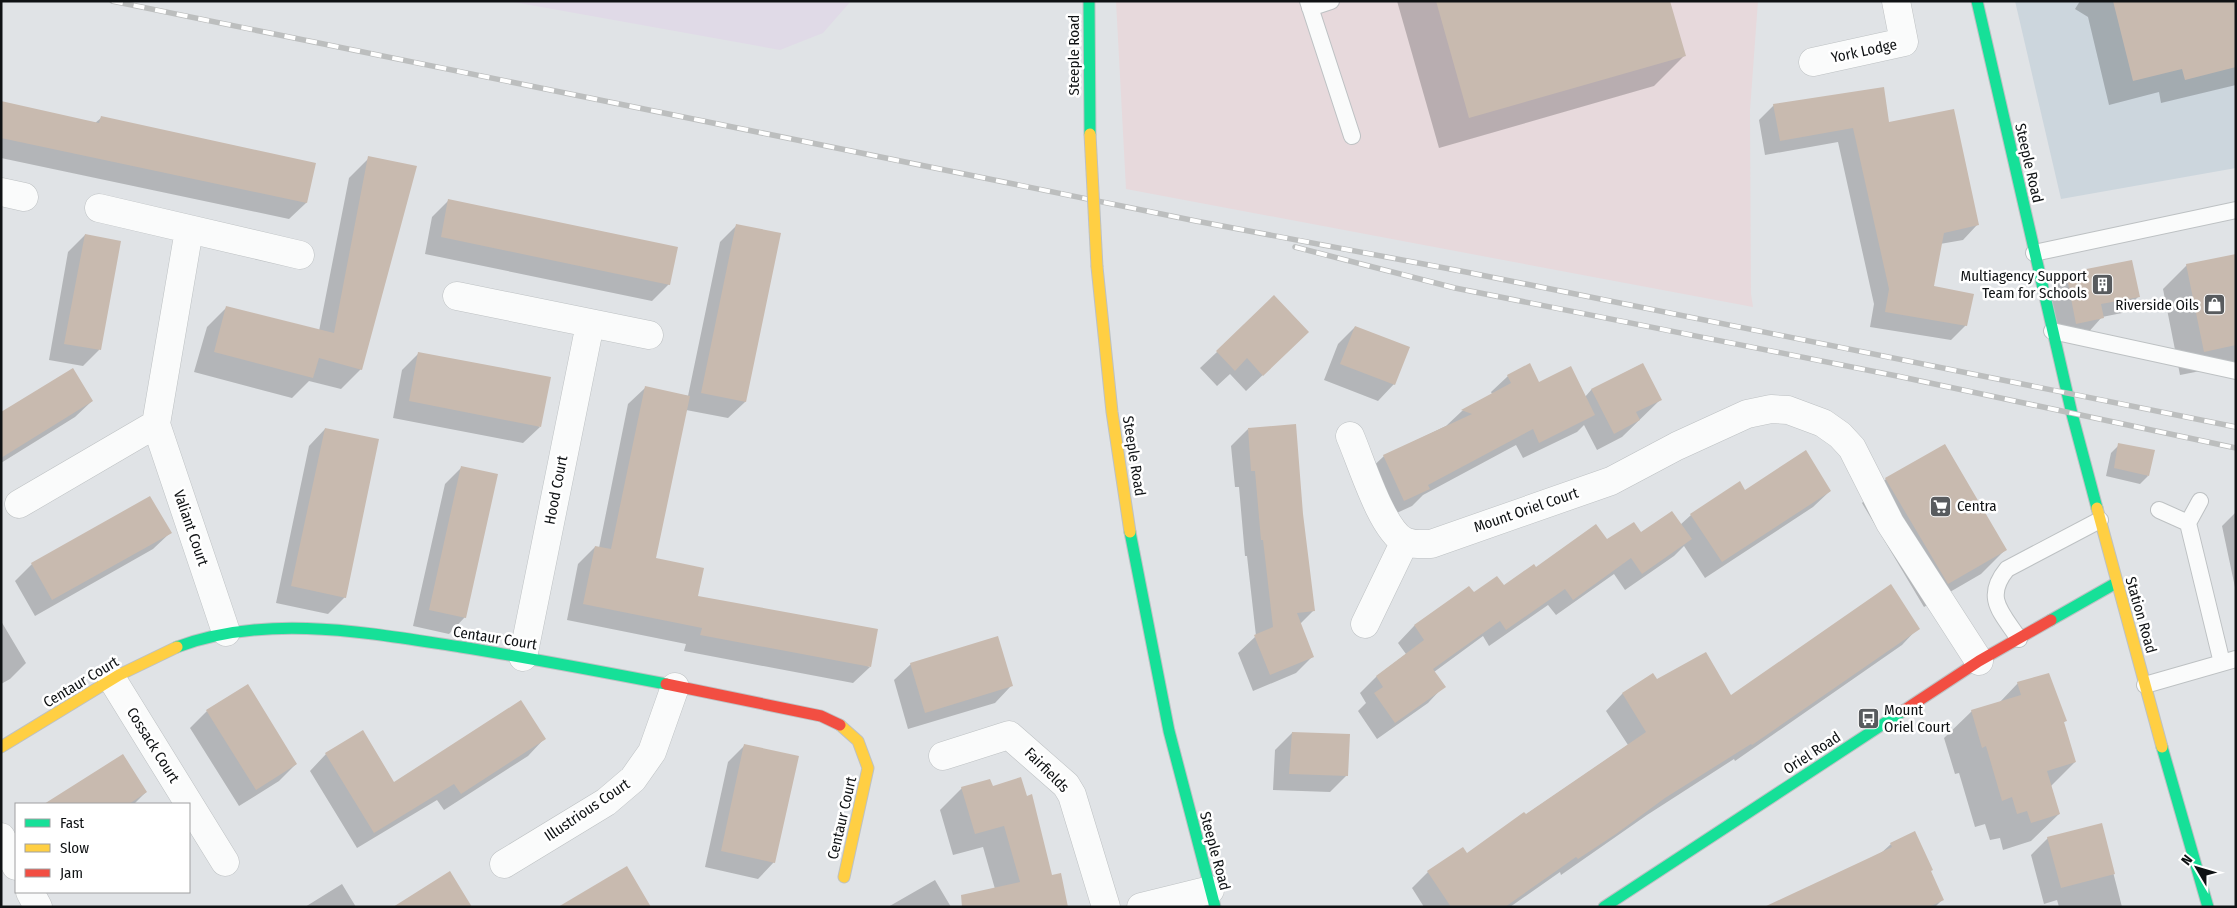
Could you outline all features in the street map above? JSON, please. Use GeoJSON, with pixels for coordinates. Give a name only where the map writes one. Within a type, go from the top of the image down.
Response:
{"type":"FeatureCollection","features":[{"type":"Feature","properties":{"kind":"street","name":"Steeple Road"},"geometry":{"type":"LineString","coordinates":[[1089,1],[1090,134],[1097,267],[1115,432],[1146,626],[1173,753],[1212,898]]}},
{"type":"Feature","properties":{"kind":"street","name":"York Lodge"},"geometry":{"type":"LineString","coordinates":[[1813,62],[1904,42],[1896,1]]}},
{"type":"Feature","properties":{"kind":"street","name":"Steeple Road"},"geometry":{"type":"LineString","coordinates":[[1977,1],[2052,330]]}},
{"type":"Feature","properties":{"kind":"street"},"geometry":{"type":"LineString","coordinates":[[99,208],[300,255]]}},
{"type":"Feature","properties":{"kind":"street","name":"Valiant Court"},"geometry":{"type":"LineString","coordinates":[[188,230],[156,424],[226,632]]}},
{"type":"Feature","properties":{"kind":"street"},"geometry":{"type":"LineString","coordinates":[[457,296],[649,335]]}},
{"type":"Feature","properties":{"kind":"street","name":"Hood Court"},"geometry":{"type":"LineString","coordinates":[[523,657],[590,324]]}},
{"type":"Feature","properties":{"kind":"street","name":"Station Road"},"geometry":{"type":"LineString","coordinates":[[2052,330],[2116,583],[2208,907]]}},
{"type":"Feature","properties":{"kind":"street","name":"Mount Oriel Court"},"geometry":{"type":"LineString","coordinates":[[1405,541],[1416,545],[1431,544],[1611,481],[1676,446],[1747,414],[1770,409],[1788,410],[1823,423],[1840,435],[1852,448],[1890,523],[1979,661]]}},
{"type":"Feature","properties":{"kind":"street"},"geometry":{"type":"LineString","coordinates":[[19,504],[156,424]]}},
{"type":"Feature","properties":{"kind":"street"},"geometry":{"type":"LineString","coordinates":[[1350,436],[1380,509],[1389,526],[1405,541],[1364,624]]}},
{"type":"Feature","properties":{"kind":"street","name":"Oriel Road"},"geometry":{"type":"LineString","coordinates":[[1604,907],[1979,661],[2116,583]]}},
{"type":"Feature","properties":{"kind":"street","name":"Centaur Court"},"geometry":{"type":"LineString","coordinates":[[1,747],[112,679],[192,641],[226,632],[275,630],[365,634],[523,657],[821,716],[840,724],[857,738],[866,753],[868,768],[844,877]]}},
{"type":"Feature","properties":{"kind":"street","name":"Cossack Court"},"geometry":{"type":"LineString","coordinates":[[112,679],[189,803]]}},
{"type":"Feature","properties":{"kind":"street","name":"Illustrious Court"},"geometry":{"type":"LineString","coordinates":[[504,864],[606,802],[633,779],[652,752],[675,686]]}},
{"type":"Feature","properties":{"kind":"street","name":"Fairfields"},"geometry":{"type":"LineString","coordinates":[[943,756],[1003,735],[1009,735],[1066,785],[1072,795],[1106,907]]}},
{"type":"Feature","properties":{"kind":"street","name":"Cossack Court"},"geometry":{"type":"LineString","coordinates":[[190,804],[226,862]]}},
{"type":"Feature","properties":{"kind":"street"},"geometry":{"type":"LineString","coordinates":[[1,837],[15,864]]}},
{"type":"Feature","properties":{"kind":"street"},"geometry":{"type":"LineString","coordinates":[[31,893],[38,907]]}},
{"type":"Feature","properties":{"kind":"street"},"geometry":{"type":"LineString","coordinates":[[1142,907],[1212,898]]}},
{"type":"Feature","properties":{"kind":"lane"},"geometry":{"type":"LineString","coordinates":[[1331,1],[1309,4],[1352,136]]}},
{"type":"Feature","properties":{"kind":"lane"},"geometry":{"type":"LineString","coordinates":[[2034,254],[2236,210]]}},
{"type":"Feature","properties":{"kind":"lane"},"geometry":{"type":"LineString","coordinates":[[2052,330],[2236,371]]}},
{"type":"Feature","properties":{"kind":"lane"},"geometry":{"type":"LineString","coordinates":[[2146,684],[2229,661],[2188,524],[2200,501]]}},
{"type":"Feature","properties":{"kind":"lane"},"geometry":{"type":"LineString","coordinates":[[2159,510],[2188,524]]}},
{"type":"Feature","properties":{"kind":"lane"},"geometry":{"type":"LineString","coordinates":[[2019,638],[1998,607],[1994,593],[1998,580],[2007,569],[2100,520]]}},
{"type":"Feature","properties":{"kind":"shaded area"},"geometry":{"type":"Polygon","coordinates":[[[508,1],[851,1],[823,33],[780,50],[508,1]]]}},
{"type":"Feature","properties":{"kind":"shaded area"},"geometry":{"type":"Polygon","coordinates":[[[1116,1],[1758,1],[1750,110],[1751,294],[1753,307],[1126,189],[1116,1]]]}},
{"type":"Feature","properties":{"kind":"shaded area"},"geometry":{"type":"Polygon","coordinates":[[[2015,1],[2236,1],[2236,168],[2061,199],[2015,1]]]}},
{"type":"Feature","properties":{"kind":"building"},"geometry":{"type":"Polygon","coordinates":[[[1436,1],[1670,1],[1686,56],[1469,118],[1436,1]]]}},
{"type":"Feature","properties":{"kind":"building"},"geometry":{"type":"Polygon","coordinates":[[[2113,1],[2236,1],[2236,67],[2185,80],[2182,69],[2133,81],[2113,1]]]}},
{"type":"Feature","properties":{"kind":"building"},"geometry":{"type":"Polygon","coordinates":[[[1884,87],[1889,122],[1954,109],[1979,225],[1944,233],[1934,286],[1974,294],[1967,326],[1885,312],[1889,289],[1853,128],[1780,141],[1773,104],[1884,87]]]}},
{"type":"Feature","properties":{"kind":"building"},"geometry":{"type":"Polygon","coordinates":[[[1,101],[99,123],[101,116],[316,163],[307,203],[1,138],[1,101]]]}},
{"type":"Feature","properties":{"kind":"building"},"geometry":{"type":"Polygon","coordinates":[[[368,156],[417,166],[362,370],[319,358],[313,378],[214,352],[226,306],[334,333],[368,156]]]}},
{"type":"Feature","properties":{"kind":"building"},"geometry":{"type":"Polygon","coordinates":[[[448,199],[678,247],[670,285],[441,237],[448,199]]]}},
{"type":"Feature","properties":{"kind":"building"},"geometry":{"type":"Polygon","coordinates":[[[736,224],[781,233],[746,402],[701,393],[736,224]]]}},
{"type":"Feature","properties":{"kind":"building"},"geometry":{"type":"Polygon","coordinates":[[[85,234],[121,241],[101,350],[64,344],[85,234]]]}},
{"type":"Feature","properties":{"kind":"building","name":"Riverside Oils"},"geometry":{"type":"Polygon","coordinates":[[[2236,254],[2236,345],[2204,352],[2186,264],[2236,254]]]}},
{"type":"Feature","properties":{"kind":"building","name":"Multiagency Support Team for Schools"},"geometry":{"type":"Polygon","coordinates":[[[2132,260],[2140,297],[2101,304],[2104,318],[2076,324],[2066,273],[2132,260]]]}},
{"type":"Feature","properties":{"kind":"building"},"geometry":{"type":"Polygon","coordinates":[[[1274,295],[1309,332],[1263,376],[1247,358],[1235,371],[1216,351],[1274,295]]]}},
{"type":"Feature","properties":{"kind":"building"},"geometry":{"type":"Polygon","coordinates":[[[1355,326],[1410,347],[1395,385],[1340,364],[1355,326]]]}},
{"type":"Feature","properties":{"kind":"building"},"geometry":{"type":"Polygon","coordinates":[[[418,352],[551,377],[541,427],[409,401],[418,352]]]}},
{"type":"Feature","properties":{"kind":"building"},"geometry":{"type":"Polygon","coordinates":[[[1530,363],[1539,382],[1571,366],[1595,415],[1539,443],[1533,429],[1428,485],[1430,489],[1404,501],[1383,455],[1472,414],[1461,410],[1511,383],[1507,375],[1530,363]]]}},
{"type":"Feature","properties":{"kind":"building"},"geometry":{"type":"Polygon","coordinates":[[[1643,363],[1662,400],[1636,412],[1640,420],[1614,434],[1591,389],[1643,363]]]}},
{"type":"Feature","properties":{"kind":"building"},"geometry":{"type":"Polygon","coordinates":[[[73,368],[93,401],[1,458],[1,412],[73,368]]]}},
{"type":"Feature","properties":{"kind":"building"},"geometry":{"type":"Polygon","coordinates":[[[645,386],[690,396],[656,558],[704,568],[698,596],[878,629],[871,667],[700,635],[702,628],[583,604],[595,546],[611,549],[645,386]]]}},
{"type":"Feature","properties":{"kind":"building"},"geometry":{"type":"Polygon","coordinates":[[[1296,424],[1303,514],[1315,611],[1297,613],[1314,657],[1270,675],[1254,635],[1273,627],[1263,540],[1261,540],[1255,471],[1251,471],[1248,428],[1296,424]]]}},
{"type":"Feature","properties":{"kind":"building"},"geometry":{"type":"Polygon","coordinates":[[[325,428],[379,439],[346,598],[291,586],[325,428]]]}},
{"type":"Feature","properties":{"kind":"building"},"geometry":{"type":"Polygon","coordinates":[[[2118,443],[2155,450],[2149,476],[2114,468],[2118,443]]]}},
{"type":"Feature","properties":{"kind":"building","name":"Centra"},"geometry":{"type":"Polygon","coordinates":[[[1945,444],[2007,550],[1948,584],[1885,478],[1945,444]]]}},
{"type":"Feature","properties":{"kind":"building"},"geometry":{"type":"Polygon","coordinates":[[[1806,450],[1831,491],[1722,562],[1690,514],[1740,481],[1745,490],[1806,450]]]}},
{"type":"Feature","properties":{"kind":"building"},"geometry":{"type":"Polygon","coordinates":[[[461,466],[498,474],[466,618],[429,610],[461,466]]]}},
{"type":"Feature","properties":{"kind":"building"},"geometry":{"type":"Polygon","coordinates":[[[150,496],[172,533],[52,600],[31,563],[150,496]]]}},
{"type":"Feature","properties":{"kind":"building"},"geometry":{"type":"Polygon","coordinates":[[[1672,511],[1692,539],[1642,574],[1631,558],[1573,600],[1565,589],[1506,630],[1500,621],[1433,669],[1446,687],[1395,723],[1374,693],[1383,687],[1376,676],[1424,640],[1414,625],[1469,586],[1474,592],[1497,576],[1504,585],[1534,564],[1536,567],[1596,524],[1607,539],[1634,522],[1641,532],[1672,511]]]}},
{"type":"Feature","properties":{"kind":"building"},"geometry":{"type":"Polygon","coordinates":[[[1891,584],[1920,629],[1752,745],[1665,798],[1616,834],[1578,859],[1576,857],[1505,907],[1451,907],[1427,871],[1463,847],[1467,853],[1524,812],[1526,814],[1646,732],[1622,693],[1653,673],[1657,679],[1706,652],[1731,695],[1891,584]]]}},
{"type":"Feature","properties":{"kind":"building"},"geometry":{"type":"Polygon","coordinates":[[[998,636],[1013,686],[925,713],[910,663],[998,636]]]}},
{"type":"Feature","properties":{"kind":"building"},"geometry":{"type":"Polygon","coordinates":[[[2049,673],[2067,721],[2064,722],[2076,762],[2047,771],[2060,814],[2031,823],[2027,811],[2017,814],[2012,797],[2002,801],[1986,746],[1982,748],[1971,710],[2021,695],[2017,682],[2049,673]]]}},
{"type":"Feature","properties":{"kind":"building"},"geometry":{"type":"Polygon","coordinates":[[[248,684],[297,764],[256,790],[206,710],[248,684]]]}},
{"type":"Feature","properties":{"kind":"building"},"geometry":{"type":"Polygon","coordinates":[[[521,700],[546,739],[461,794],[454,784],[374,833],[325,753],[363,730],[394,782],[521,700]]]}},
{"type":"Feature","properties":{"kind":"building"},"geometry":{"type":"Polygon","coordinates":[[[1292,732],[1350,734],[1348,776],[1289,774],[1292,732]]]}},
{"type":"Feature","properties":{"kind":"building"},"geometry":{"type":"Polygon","coordinates":[[[744,744],[799,756],[775,863],[721,851],[744,744]]]}},
{"type":"Feature","properties":{"kind":"building"},"geometry":{"type":"Polygon","coordinates":[[[123,754],[147,792],[130,803],[46,803],[123,754]]]}},
{"type":"Feature","properties":{"kind":"building"},"geometry":{"type":"Polygon","coordinates":[[[1021,777],[1027,796],[1032,794],[1052,875],[1061,873],[1068,907],[962,907],[961,895],[1020,882],[1004,826],[975,834],[961,787],[990,779],[993,786],[1021,777]]]}},
{"type":"Feature","properties":{"kind":"building"},"geometry":{"type":"Polygon","coordinates":[[[2102,823],[2115,874],[2061,888],[2047,837],[2102,823]]]}},
{"type":"Feature","properties":{"kind":"building"},"geometry":{"type":"Polygon","coordinates":[[[1915,831],[1944,900],[1929,907],[1764,907],[1892,847],[1890,843],[1915,831]]]}},
{"type":"Feature","properties":{"kind":"building"},"geometry":{"type":"Polygon","coordinates":[[[627,866],[651,907],[558,907],[627,866]]]}},
{"type":"Feature","properties":{"kind":"building"},"geometry":{"type":"Polygon","coordinates":[[[450,871],[472,907],[393,907],[450,871]]]}},
{"type":"Feature","properties":{"kind":"railway"},"geometry":{"type":"LineString","coordinates":[[112,1],[1196,221],[1466,272],[2236,427]]}},
{"type":"Feature","properties":{"kind":"railway"},"geometry":{"type":"LineString","coordinates":[[1295,247],[1455,288],[1897,376],[2236,448]]}},
{"type":"Feature","properties":{"kind":"traffic: fast"},"geometry":{"type":"LineString","coordinates":[[1089,1],[1090,134]]}},
{"type":"Feature","properties":{"kind":"traffic: fast"},"geometry":{"type":"LineString","coordinates":[[1977,1],[2072,414],[2097,508]]}},
{"type":"Feature","properties":{"kind":"traffic: fast"},"geometry":{"type":"LineString","coordinates":[[1130,532],[1169,731],[1215,907]]}},
{"type":"Feature","properties":{"kind":"traffic: fast"},"geometry":{"type":"LineString","coordinates":[[2051,620],[2116,583]]}},
{"type":"Feature","properties":{"kind":"traffic: fast"},"geometry":{"type":"LineString","coordinates":[[177,647],[211,637],[246,631],[282,628],[318,629],[390,636],[461,647],[666,684]]}},
{"type":"Feature","properties":{"kind":"traffic: fast"},"geometry":{"type":"LineString","coordinates":[[1604,907],[1903,711]]}},
{"type":"Feature","properties":{"kind":"traffic: fast"},"geometry":{"type":"LineString","coordinates":[[2162,747],[2208,907]]}},
{"type":"Feature","properties":{"kind":"traffic: slow"},"geometry":{"type":"LineString","coordinates":[[1090,134],[1097,267]]}},
{"type":"Feature","properties":{"kind":"traffic: slow"},"geometry":{"type":"LineString","coordinates":[[1097,267],[1112,412],[1130,532]]}},
{"type":"Feature","properties":{"kind":"traffic: slow"},"geometry":{"type":"LineString","coordinates":[[2097,508],[2162,747]]}},
{"type":"Feature","properties":{"kind":"traffic: slow"},"geometry":{"type":"LineString","coordinates":[[1,747],[119,675],[177,647]]}},
{"type":"Feature","properties":{"kind":"traffic: slow"},"geometry":{"type":"LineString","coordinates":[[840,725],[858,741],[868,768],[844,877]]}},
{"type":"Feature","properties":{"kind":"traffic: jam"},"geometry":{"type":"LineString","coordinates":[[1903,711],[1979,661],[2051,620]]}},
{"type":"Feature","properties":{"kind":"traffic: jam"},"geometry":{"type":"LineString","coordinates":[[666,684],[821,716],[840,725]]}},
{"type":"Feature","properties":{"kind":"place","name":"Multiagency Support Team for Schools"},"geometry":{"type":"Point","coordinates":[2103,285]}},
{"type":"Feature","properties":{"kind":"place","name":"Riverside Oils"},"geometry":{"type":"Point","coordinates":[2215,305]}},
{"type":"Feature","properties":{"kind":"place","name":"Centra"},"geometry":{"type":"Point","coordinates":[1941,506]}},
{"type":"Feature","properties":{"kind":"place","name":"Mount Oriel Court"},"geometry":{"type":"Point","coordinates":[1868,719]}}]}
